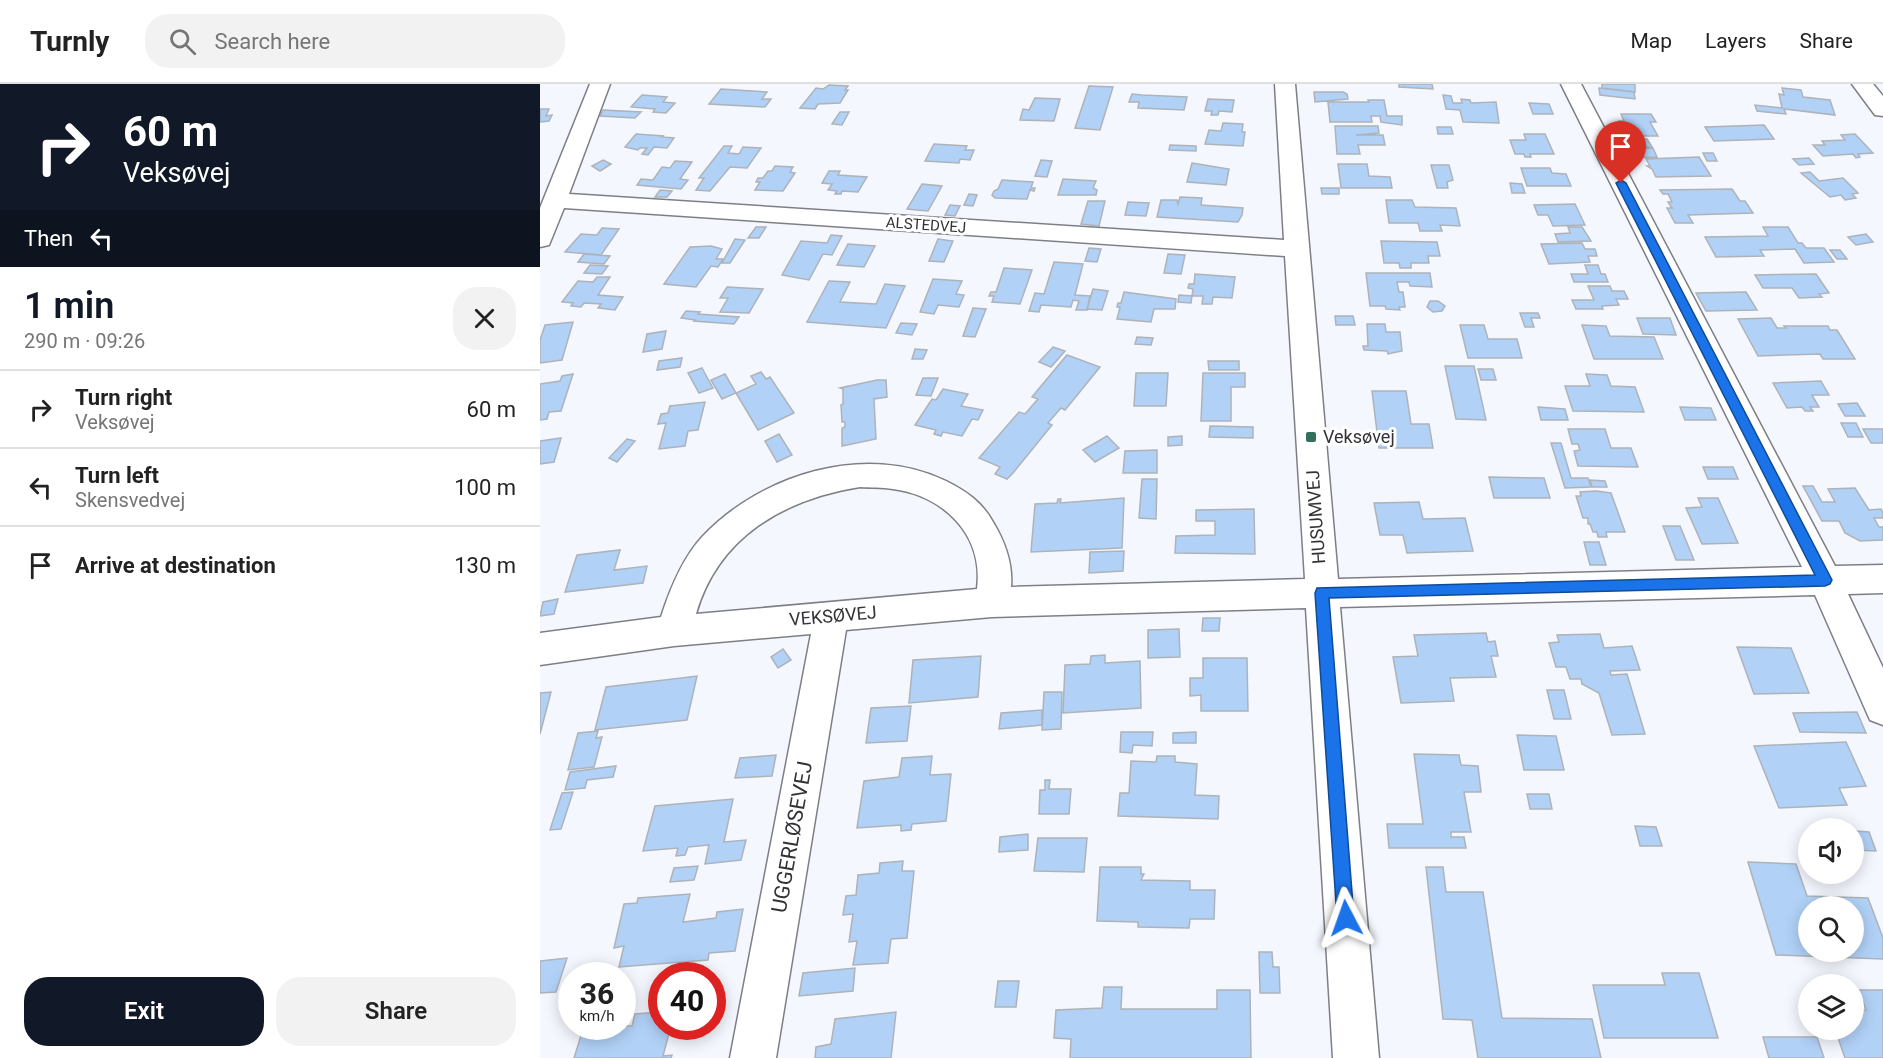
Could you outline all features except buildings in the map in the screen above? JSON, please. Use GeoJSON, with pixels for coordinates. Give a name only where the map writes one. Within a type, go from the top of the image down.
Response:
{"type":"FeatureCollection","features":[{"type":"Feature","properties":{"kind":"street"},"geometry":{"type":"LineString","coordinates":[[540,239],[600,84]]}},
{"type":"Feature","properties":{"kind":"street","name":"HUSUMVEJ"},"geometry":{"type":"LineString","coordinates":[[1285,84],[1356,1058]]}},
{"type":"Feature","properties":{"kind":"street"},"geometry":{"type":"LineString","coordinates":[[1572,84],[1825,580],[1883,708]]}},
{"type":"Feature","properties":{"kind":"street"},"geometry":{"type":"LineString","coordinates":[[1862,84],[1883,110]]}},
{"type":"Feature","properties":{"kind":"street","name":"ALSTEDVEJ"},"geometry":{"type":"LineString","coordinates":[[556,200],[1297,249]]}},
{"type":"Feature","properties":{"kind":"street"},"geometry":{"type":"LineString","coordinates":[[674,630],[687,586],[715,545],[753,512],[771,502],[798,488],[846,476],[893,475],[934,487],[963,506],[984,532],[994,565],[992,602]]}},
{"type":"Feature","properties":{"kind":"street","name":"VEKSØVEJ"},"geometry":{"type":"LineString","coordinates":[[540,649],[674,630],[992,602],[1883,579]]}},
{"type":"Feature","properties":{"kind":"street","name":"UGGERLØSEVEJ"},"geometry":{"type":"LineString","coordinates":[[753,1058],[831,616]]}},
{"type":"Feature","properties":{"kind":"place","name":"Veksøvej"},"geometry":{"type":"Point","coordinates":[1311,437]}},
{"type":"Feature","properties":{"kind":"route"},"geometry":{"type":"LineString","coordinates":[[1346,918],[1322,593],[1825,580],[1621,183]]}}]}
